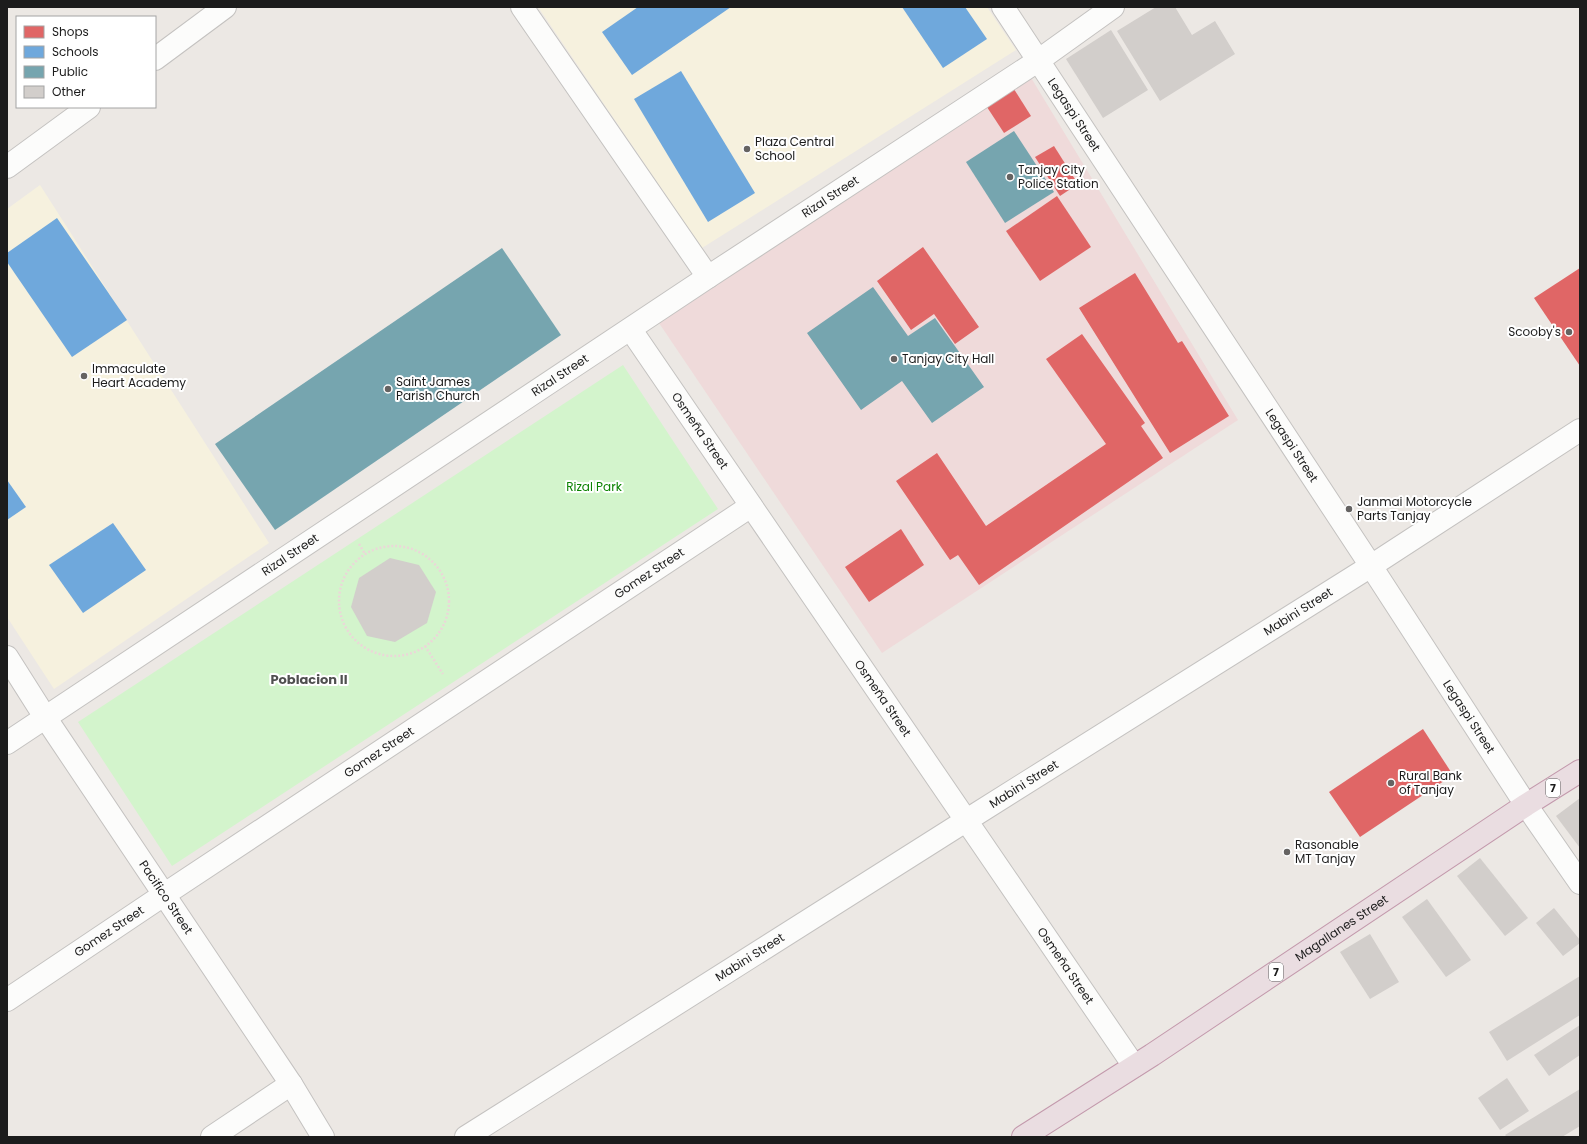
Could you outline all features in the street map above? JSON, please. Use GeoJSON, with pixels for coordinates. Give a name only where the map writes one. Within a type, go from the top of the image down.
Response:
{"type":"FeatureCollection","features":[{"type":"Feature","properties":{"kind":"highway","name":"Magallanes Street"},"geometry":{"type":"LineString","coordinates":[[1023,1137],[1134,1066],[1526,805],[1580,771]]}},
{"type":"Feature","properties":{"kind":"street"},"geometry":{"type":"LineString","coordinates":[[156,58],[225,7]]}},
{"type":"Feature","properties":{"kind":"street"},"geometry":{"type":"LineString","coordinates":[[522,7],[708,277]]}},
{"type":"Feature","properties":{"kind":"street","name":"Legaspi Street"},"geometry":{"type":"LineString","coordinates":[[1003,7],[1371,566],[1526,805],[1580,883]]}},
{"type":"Feature","properties":{"kind":"street","name":"Rizal Street"},"geometry":{"type":"LineString","coordinates":[[7,743],[631,330],[708,277],[1039,60],[1113,7]]}},
{"type":"Feature","properties":{"kind":"street"},"geometry":{"type":"LineString","coordinates":[[7,167],[88,108]]}},
{"type":"Feature","properties":{"kind":"street","name":"Osmeña Street"},"geometry":{"type":"LineString","coordinates":[[631,330],[1134,1066]]}},
{"type":"Feature","properties":{"kind":"street","name":"Mabini Street"},"geometry":{"type":"LineString","coordinates":[[466,1137],[966,820],[1371,566],[1580,430]]}},
{"type":"Feature","properties":{"kind":"street","name":"Gomez Street"},"geometry":{"type":"LineString","coordinates":[[7,1000],[164,894],[751,506]]}},
{"type":"Feature","properties":{"kind":"street","name":"Pacifico Street"},"geometry":{"type":"LineString","coordinates":[[7,657],[45,718],[291,1084],[324,1137]]}},
{"type":"Feature","properties":{"kind":"street"},"geometry":{"type":"LineString","coordinates":[[212,1137],[291,1084]]}},
{"type":"Feature","properties":{"kind":"path"},"geometry":{"type":"LineString","coordinates":[[392,546],[411,548],[427,557],[441,571],[449,596],[447,615],[439,633],[425,646],[415,652],[396,656],[377,654],[360,645],[347,631],[339,606],[340,586],[349,569],[365,554],[392,546]]}},
{"type":"Feature","properties":{"kind":"path"},"geometry":{"type":"LineString","coordinates":[[425,646],[459,699]]}},
{"type":"Feature","properties":{"kind":"shaded area","name":"Plaza Central School"},"geometry":{"type":"Polygon","coordinates":[[[538,7],[987,7],[1016,50],[702,248],[538,7]]]}},
{"type":"Feature","properties":{"kind":"shaded area"},"geometry":{"type":"Polygon","coordinates":[[[1030,76],[1238,420],[882,653],[659,323],[1030,76]]]}},
{"type":"Feature","properties":{"kind":"shaded area","name":"Immaculate Heart Academy"},"geometry":{"type":"Polygon","coordinates":[[[40,185],[269,543],[54,689],[7,617],[7,209],[40,185]]]}},
{"type":"Feature","properties":{"kind":"green space","name":"Rizal Park"},"geometry":{"type":"Polygon","coordinates":[[[623,365],[718,509],[172,866],[78,722],[623,365]]]}},
{"type":"Feature","properties":{"kind":"building: Shops"},"geometry":{"type":"Polygon","coordinates":[[[1012,86],[1031,116],[1004,133],[985,104],[1012,86]]]}},
{"type":"Feature","properties":{"kind":"building: Shops"},"geometry":{"type":"Polygon","coordinates":[[[1054,146],[1078,184],[1060,196],[1035,157],[1054,146]]]}},
{"type":"Feature","properties":{"kind":"building: Shops"},"geometry":{"type":"Polygon","coordinates":[[[1057,196],[1091,247],[1040,281],[1006,231],[1057,196]]]}},
{"type":"Feature","properties":{"kind":"building: Shops"},"geometry":{"type":"Polygon","coordinates":[[[923,247],[979,327],[955,344],[934,314],[911,330],[877,281],[923,247]]]}},
{"type":"Feature","properties":{"kind":"building: Shops","name":"Scooby's"},"geometry":{"type":"Polygon","coordinates":[[[1580,268],[1580,366],[1534,298],[1580,268]]]}},
{"type":"Feature","properties":{"kind":"building: Shops"},"geometry":{"type":"Polygon","coordinates":[[[1135,273],[1178,343],[1182,341],[1229,416],[1170,453],[1079,308],[1135,273]]]}},
{"type":"Feature","properties":{"kind":"building: Shops"},"geometry":{"type":"Polygon","coordinates":[[[1082,334],[1145,423],[1141,426],[1163,458],[979,585],[958,555],[950,560],[896,481],[937,453],[986,526],[1106,444],[1046,359],[1082,334]]]}},
{"type":"Feature","properties":{"kind":"building: Shops"},"geometry":{"type":"Polygon","coordinates":[[[901,529],[924,565],[869,602],[845,567],[901,529]]]}},
{"type":"Feature","properties":{"kind":"building: Shops","name":"Rural Bank of Tanjay"},"geometry":{"type":"Polygon","coordinates":[[[1423,729],[1453,775],[1360,837],[1329,792],[1423,729]]]}},
{"type":"Feature","properties":{"kind":"building: Schools"},"geometry":{"type":"Polygon","coordinates":[[[638,7],[731,7],[632,75],[602,32],[638,7]]]}},
{"type":"Feature","properties":{"kind":"building: Schools"},"geometry":{"type":"Polygon","coordinates":[[[902,7],[965,7],[987,39],[943,68],[902,7]]]}},
{"type":"Feature","properties":{"kind":"building: Schools"},"geometry":{"type":"Polygon","coordinates":[[[681,71],[755,193],[708,222],[634,99],[681,71]]]}},
{"type":"Feature","properties":{"kind":"building: Schools"},"geometry":{"type":"Polygon","coordinates":[[[57,218],[127,320],[72,357],[7,262],[7,253],[57,218]]]}},
{"type":"Feature","properties":{"kind":"building: Schools"},"geometry":{"type":"Polygon","coordinates":[[[7,480],[26,507],[7,520],[7,480]]]}},
{"type":"Feature","properties":{"kind":"building: Schools"},"geometry":{"type":"Polygon","coordinates":[[[113,523],[146,570],[83,613],[49,565],[113,523]]]}},
{"type":"Feature","properties":{"kind":"building: Public","name":"Tanjay City Police Station"},"geometry":{"type":"Polygon","coordinates":[[[1014,131],[1054,192],[1005,223],[966,162],[1014,131]]]}},
{"type":"Feature","properties":{"kind":"building: Public","name":"Saint James Parish Church"},"geometry":{"type":"Polygon","coordinates":[[[502,248],[561,335],[275,530],[215,444],[502,248]]]}},
{"type":"Feature","properties":{"kind":"building: Public","name":"Tanjay City Hall"},"geometry":{"type":"Polygon","coordinates":[[[873,287],[908,336],[935,318],[984,387],[932,423],[902,381],[861,410],[807,333],[873,287]]]}},
{"type":"Feature","properties":{"kind":"building: Other"},"geometry":{"type":"Polygon","coordinates":[[[1156,7],[1175,7],[1192,35],[1215,21],[1235,54],[1160,101],[1117,31],[1156,7]]]}},
{"type":"Feature","properties":{"kind":"building: Other"},"geometry":{"type":"Polygon","coordinates":[[[1111,30],[1148,90],[1103,118],[1066,59],[1111,30]]]}},
{"type":"Feature","properties":{"kind":"building: Other"},"geometry":{"type":"Polygon","coordinates":[[[390,558],[419,565],[436,592],[427,623],[395,642],[367,636],[351,607],[359,578],[390,558]]]}},
{"type":"Feature","properties":{"kind":"building: Other"},"geometry":{"type":"Polygon","coordinates":[[[1580,798],[1580,848],[1556,816],[1580,798]]]}},
{"type":"Feature","properties":{"kind":"building: Other"},"geometry":{"type":"Polygon","coordinates":[[[1480,858],[1528,918],[1505,936],[1457,876],[1480,858]]]}},
{"type":"Feature","properties":{"kind":"building: Other"},"geometry":{"type":"Polygon","coordinates":[[[1427,899],[1471,960],[1446,977],[1402,917],[1427,899]]]}},
{"type":"Feature","properties":{"kind":"building: Other"},"geometry":{"type":"Polygon","coordinates":[[[1554,908],[1580,940],[1580,943],[1563,956],[1536,923],[1554,908]]]}},
{"type":"Feature","properties":{"kind":"building: Other"},"geometry":{"type":"Polygon","coordinates":[[[1370,934],[1399,982],[1370,999],[1340,952],[1370,934]]]}},
{"type":"Feature","properties":{"kind":"building: Other"},"geometry":{"type":"Polygon","coordinates":[[[1580,976],[1580,1015],[1507,1061],[1489,1032],[1580,976]]]}},
{"type":"Feature","properties":{"kind":"building: Other"},"geometry":{"type":"Polygon","coordinates":[[[1580,1025],[1580,1055],[1549,1076],[1534,1055],[1580,1025]]]}},
{"type":"Feature","properties":{"kind":"building: Other"},"geometry":{"type":"Polygon","coordinates":[[[1507,1078],[1529,1111],[1500,1130],[1478,1098],[1507,1078]]]}},
{"type":"Feature","properties":{"kind":"building: Other"},"geometry":{"type":"Polygon","coordinates":[[[1580,1089],[1580,1126],[1562,1137],[1507,1137],[1505,1135],[1580,1089]]]}},
{"type":"Feature","properties":{"kind":"place","name":"Plaza Central School"},"geometry":{"type":"Point","coordinates":[747,149]}},
{"type":"Feature","properties":{"kind":"place","name":"Tanjay City Police Station"},"geometry":{"type":"Point","coordinates":[1010,177]}},
{"type":"Feature","properties":{"kind":"place","name":"Scooby's"},"geometry":{"type":"Point","coordinates":[1569,332]}},
{"type":"Feature","properties":{"kind":"place","name":"Tanjay City Hall"},"geometry":{"type":"Point","coordinates":[894,359]}},
{"type":"Feature","properties":{"kind":"place","name":"Immaculate Heart Academy"},"geometry":{"type":"Point","coordinates":[84,376]}},
{"type":"Feature","properties":{"kind":"place","name":"Saint James Parish Church"},"geometry":{"type":"Point","coordinates":[388,389]}},
{"type":"Feature","properties":{"kind":"place","name":"Janmai Motorcycle Parts Tanjay"},"geometry":{"type":"Point","coordinates":[1349,509]}},
{"type":"Feature","properties":{"kind":"place","name":"Rural Bank of Tanjay"},"geometry":{"type":"Point","coordinates":[1391,783]}},
{"type":"Feature","properties":{"kind":"place","name":"Rasonable MT Tanjay"},"geometry":{"type":"Point","coordinates":[1287,852]}},
{"type":"Feature","properties":{"kind":"district","name":"Poblacion II"},"geometry":{"type":"Point","coordinates":[309,679]}}]}
